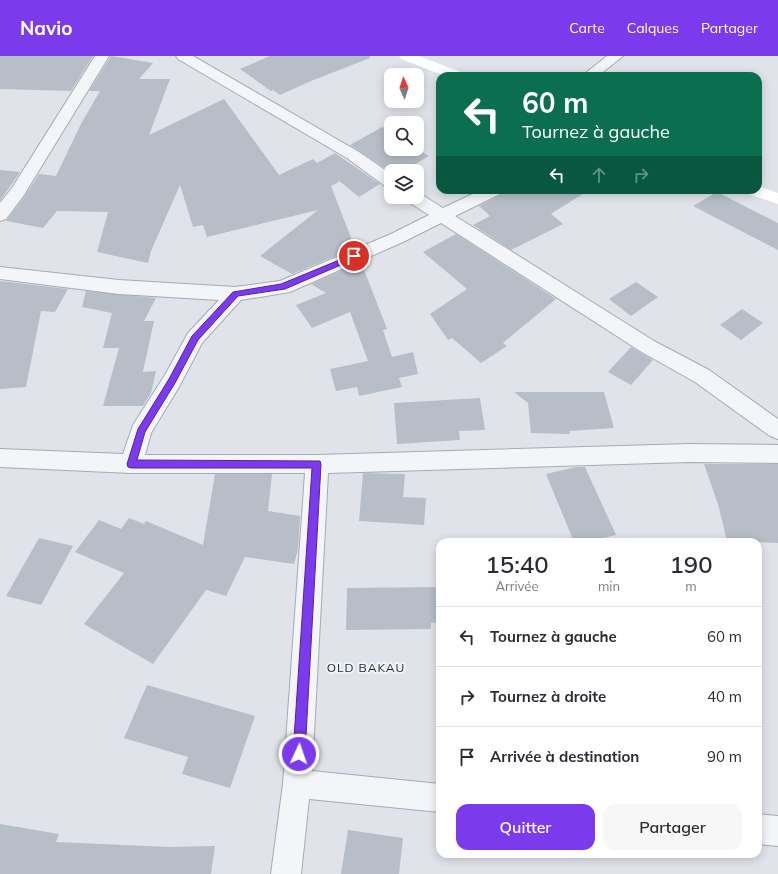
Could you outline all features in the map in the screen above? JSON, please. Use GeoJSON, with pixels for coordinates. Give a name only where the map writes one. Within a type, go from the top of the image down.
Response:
{"type":"FeatureCollection","features":[{"type":"Feature","properties":{"kind":"street"},"geometry":{"type":"LineString","coordinates":[[0,215],[18,191],[102,56]]}},
{"type":"Feature","properties":{"kind":"street"},"geometry":{"type":"LineString","coordinates":[[183,56],[353,155],[384,177]]}},
{"type":"Feature","properties":{"kind":"street"},"geometry":{"type":"LineString","coordinates":[[406,56],[448,72]]}},
{"type":"Feature","properties":{"kind":"street"},"geometry":{"type":"LineString","coordinates":[[595,72],[616,56]]}},
{"type":"Feature","properties":{"kind":"street"},"geometry":{"type":"LineString","coordinates":[[762,192],[778,198]]}},
{"type":"Feature","properties":{"kind":"street"},"geometry":{"type":"LineString","coordinates":[[0,273],[119,287],[235,294],[283,287],[397,238],[486,194]]}},
{"type":"Feature","properties":{"kind":"street"},"geometry":{"type":"LineString","coordinates":[[423,204],[647,346],[702,376],[778,430]]}},
{"type":"Feature","properties":{"kind":"street"},"geometry":{"type":"LineString","coordinates":[[131,464],[141,431],[172,381],[195,338],[235,294]]}},
{"type":"Feature","properties":{"kind":"street"},"geometry":{"type":"LineString","coordinates":[[0,458],[131,464],[317,464],[689,453],[778,454]]}},
{"type":"Feature","properties":{"kind":"street"},"geometry":{"type":"LineString","coordinates":[[286,874],[297,784],[317,464]]}},
{"type":"Feature","properties":{"kind":"street"},"geometry":{"type":"LineString","coordinates":[[297,784],[436,798]]}},
{"type":"Feature","properties":{"kind":"street"},"geometry":{"type":"LineString","coordinates":[[762,829],[778,831]]}},
{"type":"Feature","properties":{"kind":"building"},"geometry":{"type":"Polygon","coordinates":[[[0,56],[93,56],[71,91],[0,89],[0,56]]]}},
{"type":"Feature","properties":{"kind":"building"},"geometry":{"type":"Polygon","coordinates":[[[111,56],[153,63],[139,79],[170,79],[149,135],[224,99],[279,175],[313,159],[317,163],[335,153],[380,184],[359,197],[338,180],[339,182],[331,186],[355,248],[292,274],[260,256],[318,210],[207,237],[203,225],[193,227],[180,185],[151,251],[148,263],[97,252],[108,212],[57,211],[43,228],[6,221],[39,174],[56,176],[81,124],[100,91],[89,91],[111,56]]]}},
{"type":"Feature","properties":{"kind":"building"},"geometry":{"type":"Polygon","coordinates":[[[270,56],[370,56],[370,58],[280,95],[273,90],[271,91],[240,69],[270,56]]]}},
{"type":"Feature","properties":{"kind":"building"},"geometry":{"type":"Polygon","coordinates":[[[382,127],[384,128],[384,156],[424,156],[424,153],[429,156],[416,164],[384,164],[384,167],[350,145],[382,127]]]}},
{"type":"Feature","properties":{"kind":"building"},"geometry":{"type":"Polygon","coordinates":[[[0,170],[20,172],[0,201],[0,170]]]}},
{"type":"Feature","properties":{"kind":"building"},"geometry":{"type":"Polygon","coordinates":[[[583,194],[551,214],[563,224],[511,250],[473,225],[490,216],[479,206],[501,195],[583,194]]]}},
{"type":"Feature","properties":{"kind":"building"},"geometry":{"type":"Polygon","coordinates":[[[714,194],[721,194],[778,223],[778,250],[693,206],[714,194]]]}},
{"type":"Feature","properties":{"kind":"building"},"geometry":{"type":"Polygon","coordinates":[[[456,234],[556,299],[503,343],[507,346],[481,363],[452,338],[448,340],[430,314],[467,289],[423,252],[456,234]]]}},
{"type":"Feature","properties":{"kind":"building"},"geometry":{"type":"Polygon","coordinates":[[[361,262],[387,329],[383,330],[392,357],[413,352],[418,374],[399,378],[402,387],[359,396],[357,387],[336,391],[330,369],[368,361],[350,312],[312,328],[296,305],[326,293],[311,284],[361,262]]]}},
{"type":"Feature","properties":{"kind":"building"},"geometry":{"type":"Polygon","coordinates":[[[0,281],[68,289],[55,312],[41,311],[26,387],[0,389],[0,281]]]}},
{"type":"Feature","properties":{"kind":"building"},"geometry":{"type":"Polygon","coordinates":[[[636,282],[658,297],[631,316],[609,299],[636,282]]]}},
{"type":"Feature","properties":{"kind":"building"},"geometry":{"type":"Polygon","coordinates":[[[86,291],[156,298],[144,321],[154,321],[143,372],[156,371],[151,393],[143,406],[103,406],[119,348],[103,348],[112,313],[82,307],[86,291]]]}},
{"type":"Feature","properties":{"kind":"building"},"geometry":{"type":"Polygon","coordinates":[[[742,309],[763,323],[741,340],[720,325],[742,309]]]}},
{"type":"Feature","properties":{"kind":"building"},"geometry":{"type":"Polygon","coordinates":[[[631,347],[653,360],[631,385],[608,372],[631,347]]]}},
{"type":"Feature","properties":{"kind":"building"},"geometry":{"type":"Polygon","coordinates":[[[514,392],[604,392],[614,428],[569,431],[570,434],[531,433],[528,403],[514,392]]]}},
{"type":"Feature","properties":{"kind":"building"},"geometry":{"type":"Polygon","coordinates":[[[480,398],[485,430],[459,431],[460,440],[397,444],[394,403],[480,398]]]}},
{"type":"Feature","properties":{"kind":"building"},"geometry":{"type":"Polygon","coordinates":[[[704,464],[778,464],[778,543],[762,542],[762,538],[726,538],[718,504],[704,464]]]}},
{"type":"Feature","properties":{"kind":"building"},"geometry":{"type":"Polygon","coordinates":[[[576,467],[585,467],[616,535],[603,538],[572,538],[546,474],[576,467]]]}},
{"type":"Feature","properties":{"kind":"building"},"geometry":{"type":"Polygon","coordinates":[[[363,473],[405,474],[403,497],[426,498],[424,525],[359,521],[363,473]]]}},
{"type":"Feature","properties":{"kind":"building"},"geometry":{"type":"Polygon","coordinates":[[[215,474],[272,474],[268,511],[300,516],[298,549],[294,564],[245,557],[226,596],[206,590],[153,664],[84,624],[124,573],[75,552],[99,520],[121,529],[129,518],[144,524],[146,521],[203,545],[215,474]]]}},
{"type":"Feature","properties":{"kind":"building"},"geometry":{"type":"Polygon","coordinates":[[[39,538],[73,546],[41,605],[6,596],[39,538]]]}},
{"type":"Feature","properties":{"kind":"building"},"geometry":{"type":"Polygon","coordinates":[[[436,587],[436,622],[431,623],[431,629],[346,630],[347,588],[436,587]]]}},
{"type":"Feature","properties":{"kind":"building"},"geometry":{"type":"Polygon","coordinates":[[[147,685],[255,716],[230,788],[182,774],[188,757],[124,738],[147,685]]]}},
{"type":"Feature","properties":{"kind":"building"},"geometry":{"type":"Polygon","coordinates":[[[0,824],[59,834],[56,842],[168,847],[215,846],[211,874],[0,874],[0,824]]]}},
{"type":"Feature","properties":{"kind":"building"},"geometry":{"type":"Polygon","coordinates":[[[348,830],[403,838],[399,874],[341,874],[348,830]]]}},
{"type":"Feature","properties":{"kind":"district","name":"OLD BAKAU"},"geometry":{"type":"Point","coordinates":[366,668]}},
{"type":"Feature","properties":{"kind":"route"},"geometry":{"type":"LineString","coordinates":[[299,754],[317,464],[131,464],[141,431],[172,381],[195,338],[235,294],[283,287],[354,256]]}}]}
